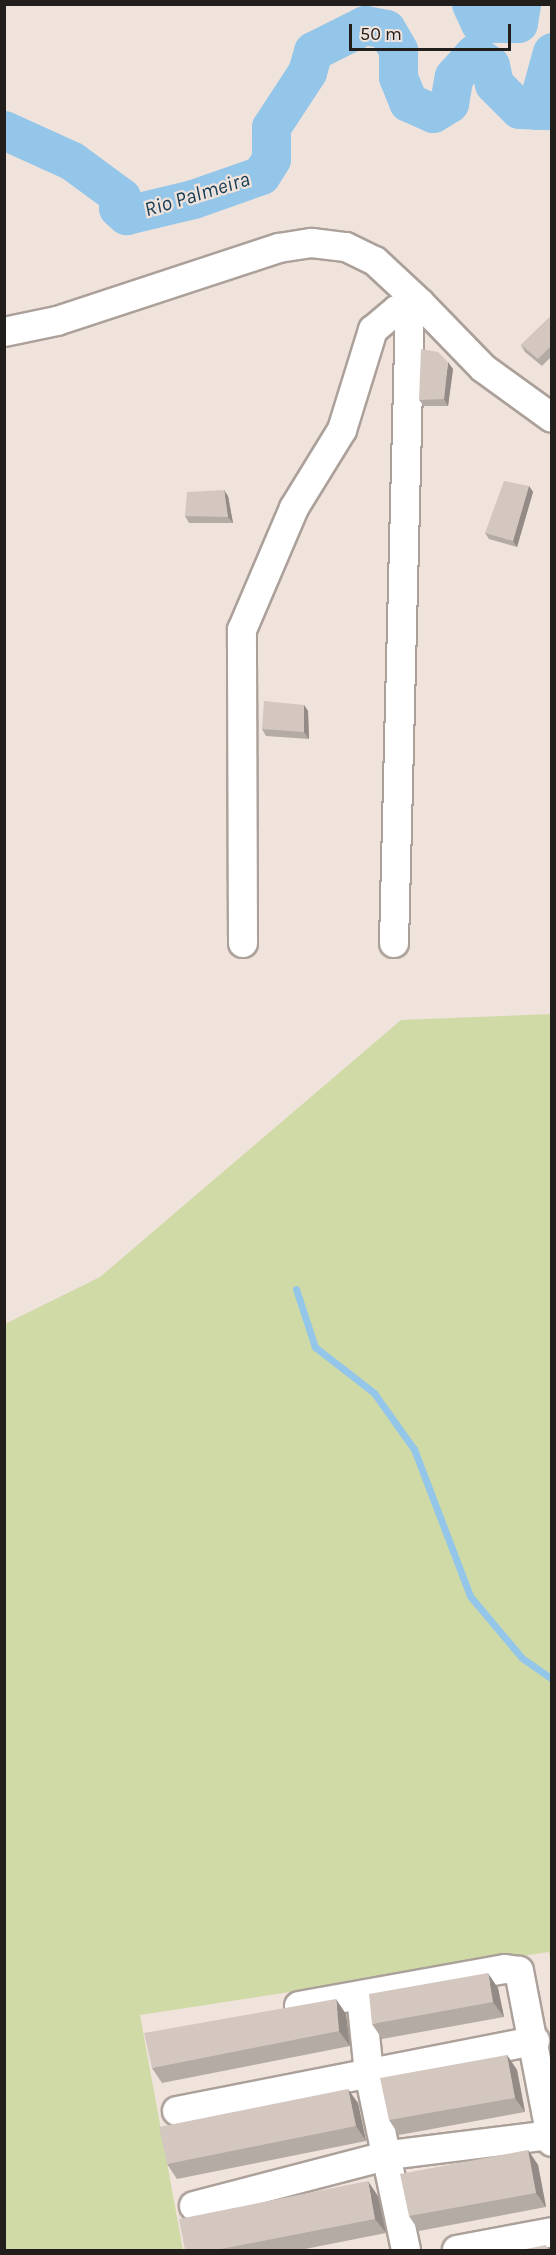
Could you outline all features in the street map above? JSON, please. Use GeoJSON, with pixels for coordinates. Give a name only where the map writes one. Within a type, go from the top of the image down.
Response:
{"type":"FeatureCollection","features":[{"type":"Feature","properties":{"kind":"street"},"geometry":{"type":"LineString","coordinates":[[4,332],[57,321],[279,248],[312,243],[346,248],[375,261],[415,304],[483,368],[552,418]]}},
{"type":"Feature","properties":{"kind":"street"},"geometry":{"type":"LineString","coordinates":[[394,943],[415,304]]}},
{"type":"Feature","properties":{"kind":"street"},"geometry":{"type":"LineString","coordinates":[[243,943],[242,630],[294,508],[342,430],[373,330],[382,319],[415,304]]}},
{"type":"Feature","properties":{"kind":"street"},"geometry":{"type":"LineString","coordinates":[[194,2206],[390,2155],[551,2138],[523,1977],[514,1968],[268,2011]]}},
{"type":"Feature","properties":{"kind":"street"},"geometry":{"type":"LineString","coordinates":[[361,1996],[369,2073],[390,2155],[406,2250]]}},
{"type":"Feature","properties":{"kind":"street"},"geometry":{"type":"LineString","coordinates":[[177,2110],[535,2042]]}},
{"type":"Feature","properties":{"kind":"street"},"geometry":{"type":"LineString","coordinates":[[457,2250],[552,2232]]}},
{"type":"Feature","properties":{"kind":"green space"},"geometry":{"type":"Polygon","coordinates":[[[551,1014],[551,1966],[549,1952],[140,2015],[183,2250],[5,2250],[5,1324],[100,1277],[401,1020],[551,1014]]]}},
{"type":"Feature","properties":{"kind":"building"},"geometry":{"type":"Polygon","coordinates":[[[552,315],[552,345],[538,359],[521,345],[552,315]]]}},
{"type":"Feature","properties":{"kind":"building"},"geometry":{"type":"Polygon","coordinates":[[[421,349],[438,352],[448,362],[444,399],[419,400],[421,349]]]}},
{"type":"Feature","properties":{"kind":"building"},"geometry":{"type":"Polygon","coordinates":[[[504,481],[529,486],[513,541],[485,533],[504,481]]]}},
{"type":"Feature","properties":{"kind":"building"},"geometry":{"type":"Polygon","coordinates":[[[224,490],[228,517],[185,516],[187,492],[224,490]]]}},
{"type":"Feature","properties":{"kind":"building"},"geometry":{"type":"Polygon","coordinates":[[[264,701],[304,705],[304,732],[262,729],[264,701]]]}},
{"type":"Feature","properties":{"kind":"building"},"geometry":{"type":"Polygon","coordinates":[[[488,1973],[493,2002],[372,2024],[369,1994],[488,1973]]]}},
{"type":"Feature","properties":{"kind":"building"},"geometry":{"type":"Polygon","coordinates":[[[336,1999],[339,2031],[152,2068],[144,2033],[336,1999]]]}},
{"type":"Feature","properties":{"kind":"building"},"geometry":{"type":"Polygon","coordinates":[[[507,2055],[515,2098],[389,2120],[380,2078],[507,2055]]]}},
{"type":"Feature","properties":{"kind":"building"},"geometry":{"type":"Polygon","coordinates":[[[348,2089],[356,2126],[167,2164],[159,2127],[348,2089]]]}},
{"type":"Feature","properties":{"kind":"building"},"geometry":{"type":"Polygon","coordinates":[[[528,2150],[536,2193],[409,2216],[400,2174],[528,2150]]]}},
{"type":"Feature","properties":{"kind":"building"},"geometry":{"type":"Polygon","coordinates":[[[368,2181],[375,2219],[216,2250],[185,2250],[179,2219],[368,2181]]]}},
{"type":"Feature","properties":{"kind":"building"},"geometry":{"type":"Polygon","coordinates":[[[546,2245],[548,2250],[521,2250],[546,2245]]]}},
{"type":"Feature","properties":{"kind":"waterway","name":"Rio Palmeira"},"geometry":{"type":"LineString","coordinates":[[471,4],[480,23],[518,23],[521,4]]}},
{"type":"Feature","properties":{"kind":"waterway","name":"Rio Palmeira"},"geometry":{"type":"LineString","coordinates":[[4,130],[72,161],[121,197],[118,208],[126,215],[193,199],[261,175],[271,159],[271,127],[307,72],[313,51],[365,25],[386,29],[398,50],[398,77],[408,102],[433,113],[449,103],[454,76],[474,54],[490,65],[494,84],[519,109],[552,110]]}},
{"type":"Feature","properties":{"kind":"waterway","name":"Rio Palmeira"},"geometry":{"type":"LineString","coordinates":[[536,110],[552,52]]}},
{"type":"Feature","properties":{"kind":"waterway"},"geometry":{"type":"LineString","coordinates":[[296,1289],[315,1347],[374,1393],[414,1449],[470,1596],[522,1658],[552,1679]]}}]}
